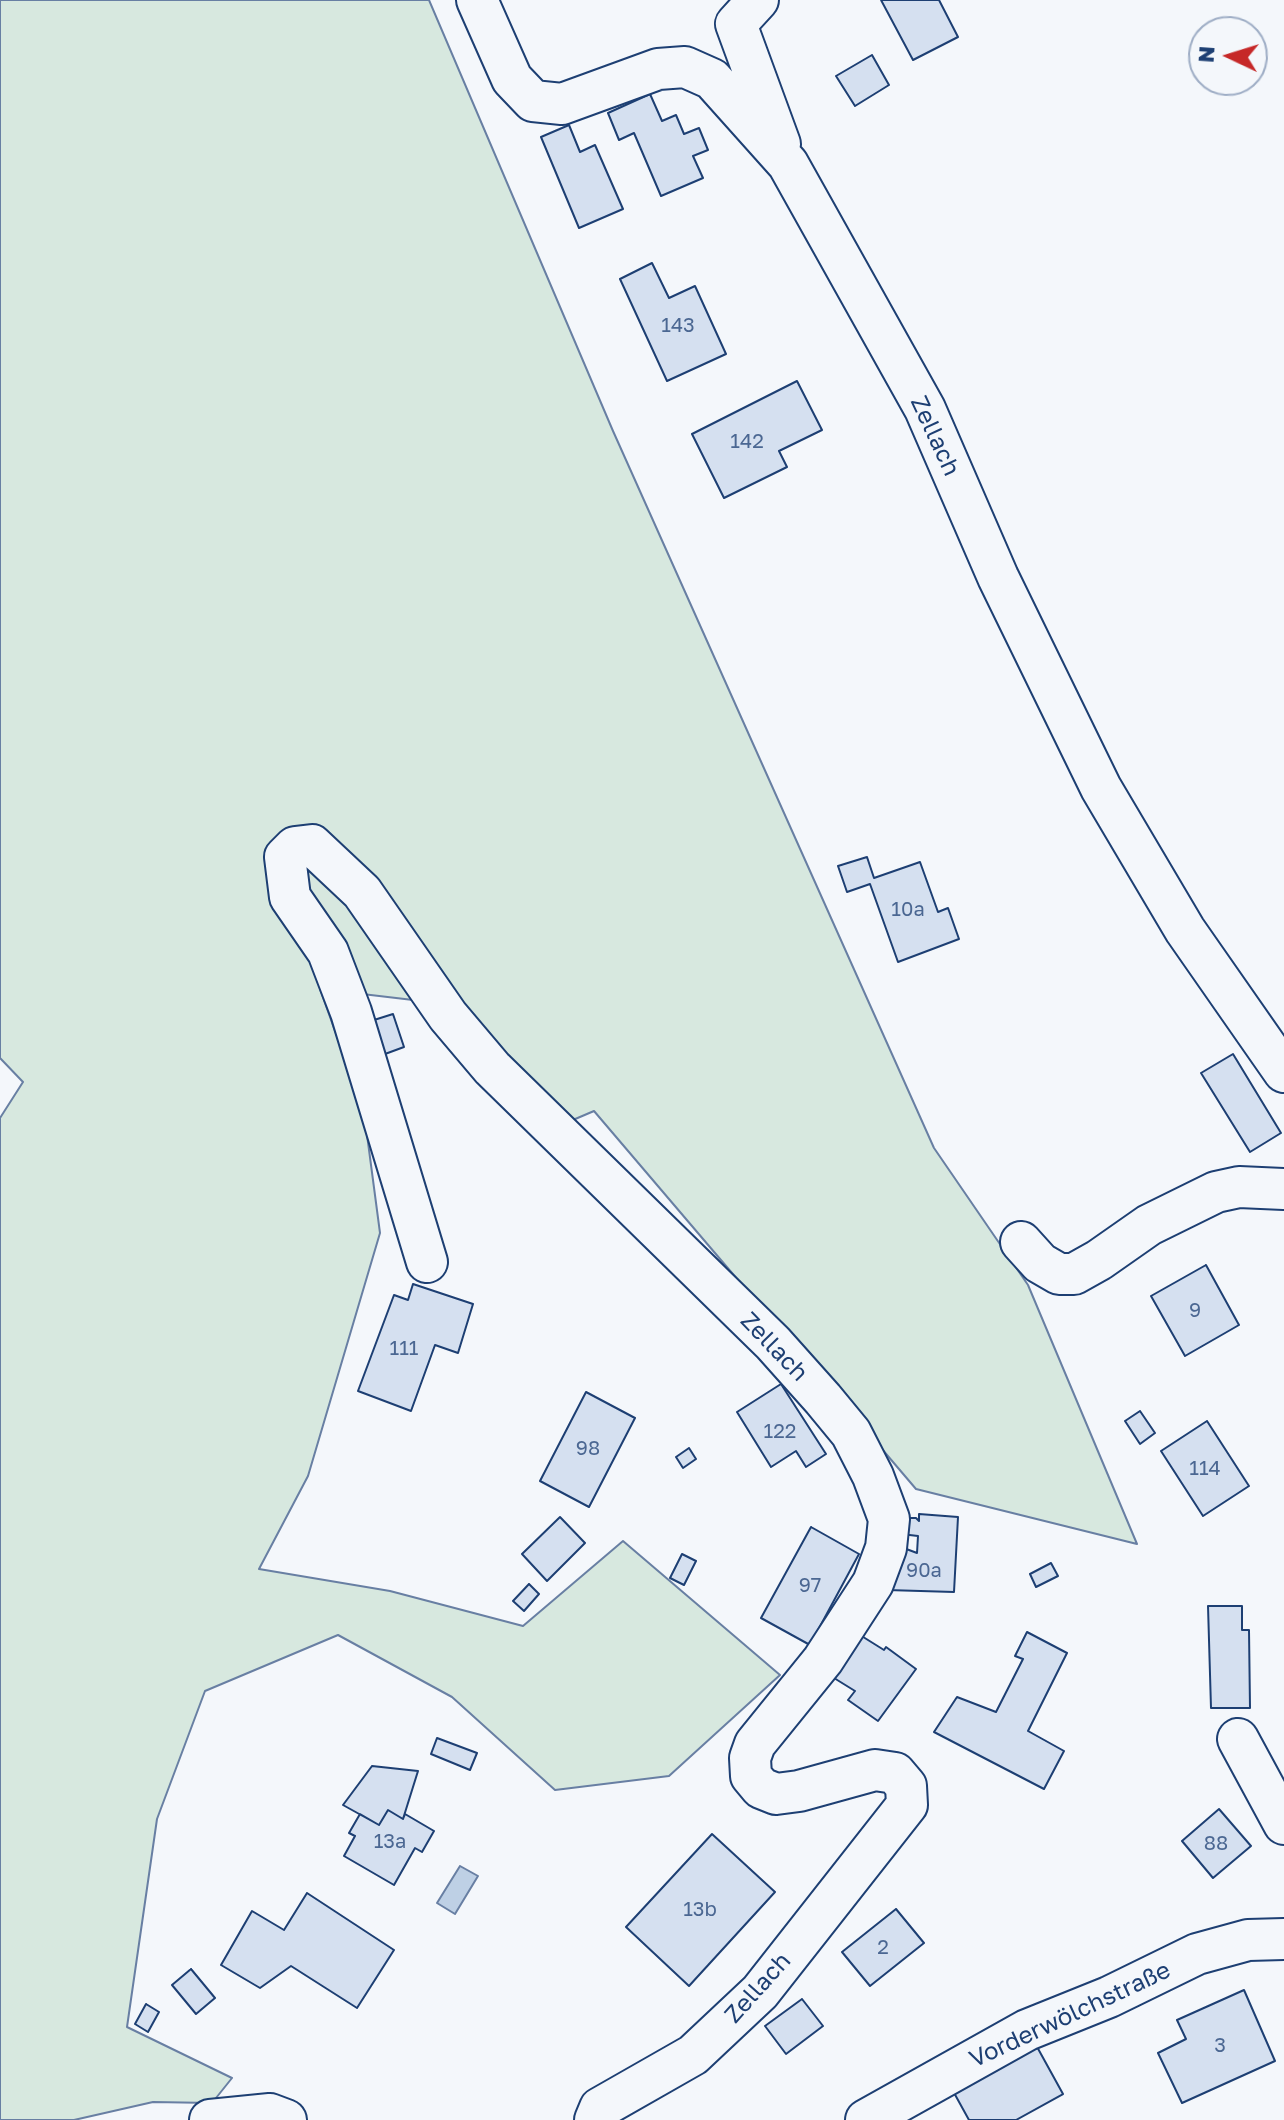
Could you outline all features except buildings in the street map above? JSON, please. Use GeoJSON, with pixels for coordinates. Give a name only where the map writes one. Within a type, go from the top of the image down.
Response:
{"type":"FeatureCollection","features":[{"type":"Feature","properties":{"kind":"street","name":"Zellach"},"geometry":{"type":"LineString","coordinates":[[477,0],[512,79],[533,101],[562,104],[658,69],[685,67],[712,79],[788,164],[925,409],[998,577],[1101,788],[1185,930],[1284,1072]]}},
{"type":"Feature","properties":{"kind":"street"},"geometry":{"type":"LineString","coordinates":[[758,0],[736,24],[788,164]]}},
{"type":"Feature","properties":{"kind":"street","name":"Zellach"},"geometry":{"type":"LineString","coordinates":[[427,1262],[351,1012],[328,952],[290,897],[285,857],[295,847],[312,845],[362,892],[448,1016],[492,1068],[773,1343],[823,1399],[851,1433],[873,1476],[889,1519],[886,1548],[873,1583],[823,1660],[755,1744],[750,1758],[751,1776],[761,1788],[776,1794],[799,1791],[875,1770],[895,1773],[906,1786],[907,1805],[760,1992],[693,2055],[600,2108],[595,2120]]}},
{"type":"Feature","properties":{"kind":"street"},"geometry":{"type":"LineString","coordinates":[[1021,1242],[1040,1263],[1059,1274],[1074,1274],[1149,1225],[1216,1192],[1239,1187],[1284,1189]]}},
{"type":"Feature","properties":{"kind":"street"},"geometry":{"type":"LineString","coordinates":[[1238,1739],[1284,1824]]}},
{"type":"Feature","properties":{"kind":"street","name":"Vorderwölchstraße"},"geometry":{"type":"LineString","coordinates":[[866,2120],[1027,2030],[1109,1997],[1197,1954],[1248,1940],[1284,1939]]}},
{"type":"Feature","properties":{"kind":"street"},"geometry":{"type":"LineString","coordinates":[[210,2120],[270,2114],[286,2120]]}},
{"type":"Feature","properties":{"kind":"shaded area"},"geometry":{"type":"Polygon","coordinates":[[[0,0],[429,0],[613,431],[934,1148],[1028,1285],[1137,1544],[916,1489],[594,1111],[533,1137],[413,1000],[320,989],[364,1112],[380,1233],[308,1476],[259,1569],[390,1591],[523,1626],[623,1541],[780,1675],[669,1776],[555,1790],[452,1697],[338,1635],[205,1691],[157,1819],[127,2027],[232,2078],[212,2103],[153,2102],[74,2120],[0,2120],[0,1118],[23,1082],[0,1058],[0,0]]]}},
{"type":"Feature","properties":{"kind":"water"},"geometry":{"type":"Polygon","coordinates":[[[460,1866],[478,1876],[455,1914],[437,1903],[460,1866]]]}}]}
